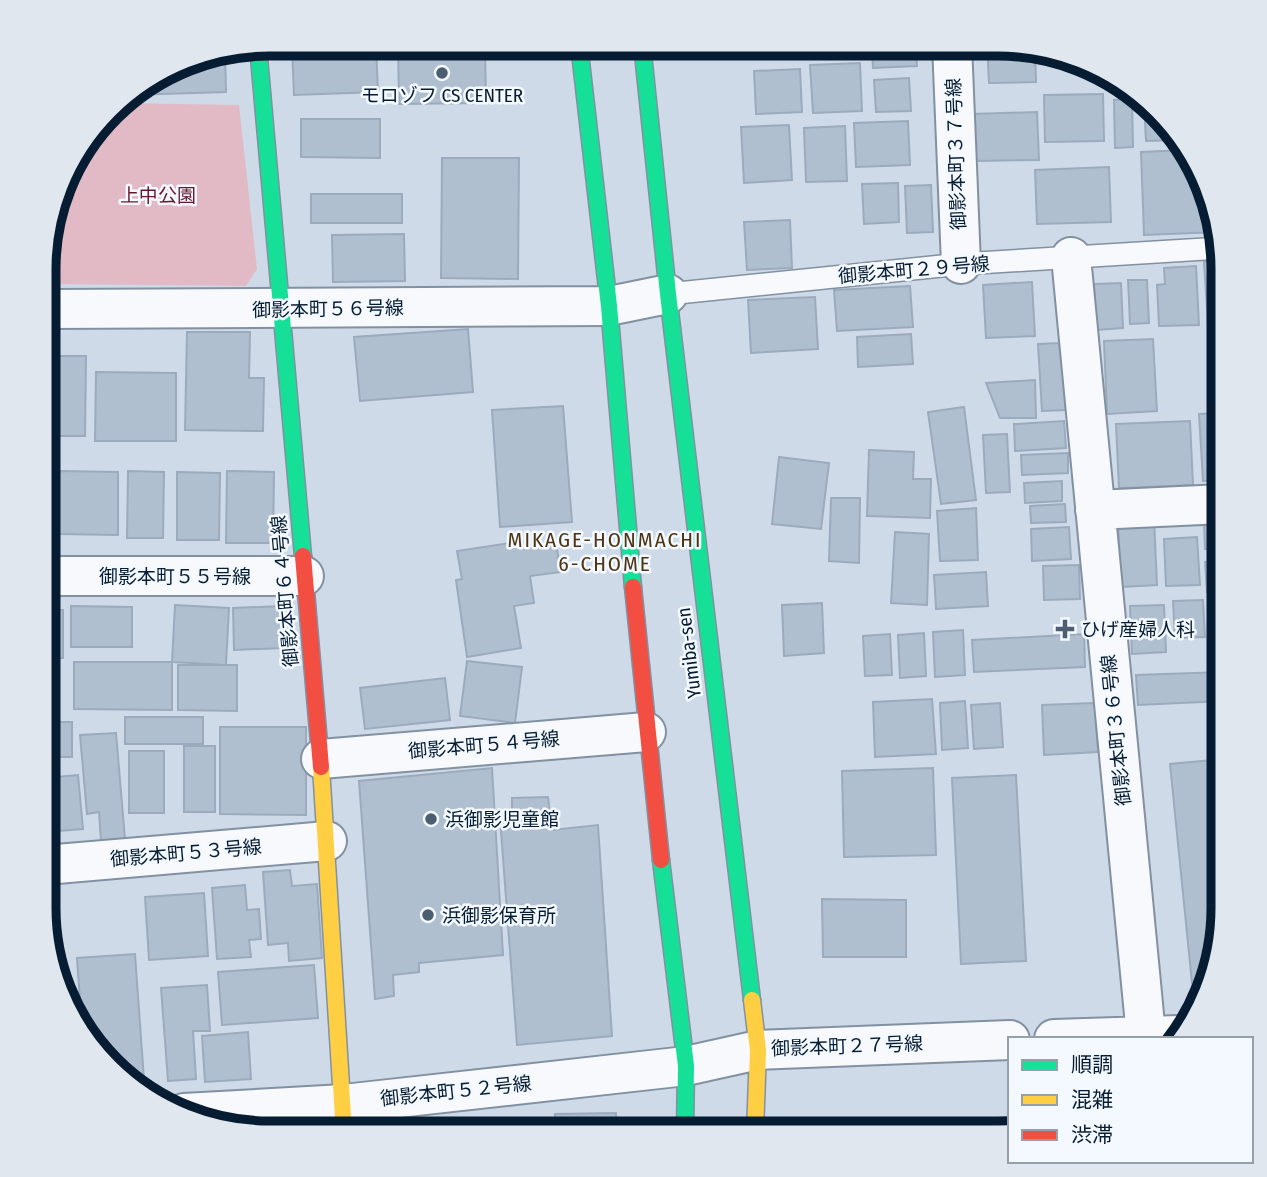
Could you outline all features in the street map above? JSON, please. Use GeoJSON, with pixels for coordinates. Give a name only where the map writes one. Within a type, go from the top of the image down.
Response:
{"type":"FeatureCollection","features":[{"type":"Feature","properties":{"kind":"street","name":"御影本町６４号線"},"geometry":{"type":"LineString","coordinates":[[259,56],[321,759],[344,1118]]}},
{"type":"Feature","properties":{"kind":"street"},"geometry":{"type":"LineString","coordinates":[[580,56],[609,306],[646,732],[686,1066],[685,1121]]}},
{"type":"Feature","properties":{"kind":"street","name":"Yumiba-sen"},"geometry":{"type":"LineString","coordinates":[[643,56],[668,294],[758,1050],[755,1121]]}},
{"type":"Feature","properties":{"kind":"street","name":"御影本町３７号線"},"geometry":{"type":"LineString","coordinates":[[952,56],[961,264]]}},
{"type":"Feature","properties":{"kind":"street","name":"御影本町３６号線"},"geometry":{"type":"LineString","coordinates":[[1071,257],[1095,510],[1163,1035]]}},
{"type":"Feature","properties":{"kind":"street","name":"御影本町２９号線"},"geometry":{"type":"LineString","coordinates":[[609,306],[668,294]]}},
{"type":"Feature","properties":{"kind":"street","name":"御影本町５６号線"},"geometry":{"type":"LineString","coordinates":[[56,309],[609,306]]}},
{"type":"Feature","properties":{"kind":"street"},"geometry":{"type":"LineString","coordinates":[[1095,510],[1211,505]]}},
{"type":"Feature","properties":{"kind":"street","name":"御影本町５５号線"},"geometry":{"type":"LineString","coordinates":[[56,576],[304,576]]}},
{"type":"Feature","properties":{"kind":"street","name":"御影本町５４号線"},"geometry":{"type":"LineString","coordinates":[[321,759],[646,732]]}},
{"type":"Feature","properties":{"kind":"street","name":"御影本町５３号線"},"geometry":{"type":"LineString","coordinates":[[56,865],[327,841]]}},
{"type":"Feature","properties":{"kind":"street"},"geometry":{"type":"LineString","coordinates":[[1108,1037],[1163,1035]]}},
{"type":"Feature","properties":{"kind":"street","name":"御影本町２７号線"},"geometry":{"type":"LineString","coordinates":[[686,1066],[758,1050],[1008,1040]]}},
{"type":"Feature","properties":{"kind":"street","name":"御影本町５２号線"},"geometry":{"type":"LineString","coordinates":[[216,1114],[344,1118],[686,1066]]}},
{"type":"Feature","properties":{"kind":"lane","name":"御影本町２９号線"},"geometry":{"type":"LineString","coordinates":[[668,294],[961,264],[1210,249]]}},
{"type":"Feature","properties":{"kind":"green space","name":"上中公園"},"geometry":{"type":"Polygon","coordinates":[[[135,103],[239,105],[257,269],[246,286],[56,284],[58,241],[72,187],[92,151],[109,129],[135,103]]]}},
{"type":"Feature","properties":{"kind":"building"},"geometry":{"type":"Polygon","coordinates":[[[292,56],[376,56],[378,92],[294,95],[292,56]]]}},
{"type":"Feature","properties":{"kind":"building","name":"モロゾフ CS CENTER"},"geometry":{"type":"Polygon","coordinates":[[[398,56],[485,56],[486,103],[399,104],[398,56]]]}},
{"type":"Feature","properties":{"kind":"building"},"geometry":{"type":"Polygon","coordinates":[[[872,56],[917,56],[917,66],[873,68],[872,56]]]}},
{"type":"Feature","properties":{"kind":"building"},"geometry":{"type":"Polygon","coordinates":[[[988,56],[1035,60],[1036,82],[989,83],[988,56]]]}},
{"type":"Feature","properties":{"kind":"building"},"geometry":{"type":"Polygon","coordinates":[[[225,60],[226,92],[148,94],[175,78],[225,60]]]}},
{"type":"Feature","properties":{"kind":"building"},"geometry":{"type":"Polygon","coordinates":[[[860,63],[862,111],[813,113],[810,65],[860,63]]]}},
{"type":"Feature","properties":{"kind":"building"},"geometry":{"type":"Polygon","coordinates":[[[800,69],[802,112],[756,114],[754,71],[800,69]]]}},
{"type":"Feature","properties":{"kind":"building"},"geometry":{"type":"Polygon","coordinates":[[[909,78],[911,111],[876,112],[874,80],[909,78]]]}},
{"type":"Feature","properties":{"kind":"building"},"geometry":{"type":"Polygon","coordinates":[[[1103,94],[1104,141],[1045,142],[1044,95],[1103,94]]]}},
{"type":"Feature","properties":{"kind":"building"},"geometry":{"type":"Polygon","coordinates":[[[1127,99],[1132,104],[1133,147],[1115,148],[1114,100],[1127,99]]]}},
{"type":"Feature","properties":{"kind":"building"},"geometry":{"type":"Polygon","coordinates":[[[1037,112],[1039,160],[974,161],[973,114],[1037,112]]]}},
{"type":"Feature","properties":{"kind":"building"},"geometry":{"type":"Polygon","coordinates":[[[1145,116],[1168,140],[1146,141],[1145,116]]]}},
{"type":"Feature","properties":{"kind":"building"},"geometry":{"type":"Polygon","coordinates":[[[301,119],[380,119],[380,158],[301,157],[301,119]]]}},
{"type":"Feature","properties":{"kind":"building"},"geometry":{"type":"Polygon","coordinates":[[[908,121],[910,165],[856,167],[854,123],[908,121]]]}},
{"type":"Feature","properties":{"kind":"building"},"geometry":{"type":"Polygon","coordinates":[[[789,125],[792,180],[744,183],[741,127],[789,125]]]}},
{"type":"Feature","properties":{"kind":"building"},"geometry":{"type":"Polygon","coordinates":[[[845,126],[847,181],[806,182],[804,128],[845,126]]]}},
{"type":"Feature","properties":{"kind":"building"},"geometry":{"type":"Polygon","coordinates":[[[1175,151],[1195,187],[1208,232],[1144,235],[1141,152],[1175,151]]]}},
{"type":"Feature","properties":{"kind":"building"},"geometry":{"type":"Polygon","coordinates":[[[442,158],[519,158],[518,279],[441,278],[442,158]]]}},
{"type":"Feature","properties":{"kind":"building"},"geometry":{"type":"Polygon","coordinates":[[[1109,167],[1111,222],[1037,224],[1035,170],[1109,167]]]}},
{"type":"Feature","properties":{"kind":"building"},"geometry":{"type":"Polygon","coordinates":[[[898,183],[899,222],[864,224],[862,184],[898,183]]]}},
{"type":"Feature","properties":{"kind":"building"},"geometry":{"type":"Polygon","coordinates":[[[931,185],[933,232],[907,233],[905,186],[931,185]]]}},
{"type":"Feature","properties":{"kind":"building"},"geometry":{"type":"Polygon","coordinates":[[[311,194],[402,194],[402,223],[311,223],[311,194]]]}},
{"type":"Feature","properties":{"kind":"building"},"geometry":{"type":"Polygon","coordinates":[[[790,220],[792,268],[747,270],[744,222],[790,220]]]}},
{"type":"Feature","properties":{"kind":"building"},"geometry":{"type":"Polygon","coordinates":[[[404,234],[405,281],[333,282],[332,235],[404,234]]]}},
{"type":"Feature","properties":{"kind":"building"},"geometry":{"type":"Polygon","coordinates":[[[1204,262],[1211,262],[1211,325],[1208,325],[1204,262]]]}},
{"type":"Feature","properties":{"kind":"building"},"geometry":{"type":"Polygon","coordinates":[[[1196,266],[1199,325],[1159,326],[1157,285],[1165,284],[1164,268],[1196,266]]]}},
{"type":"Feature","properties":{"kind":"building"},"geometry":{"type":"Polygon","coordinates":[[[1128,280],[1147,280],[1149,323],[1130,324],[1128,280]]]}},
{"type":"Feature","properties":{"kind":"building"},"geometry":{"type":"Polygon","coordinates":[[[1032,282],[1035,336],[986,338],[983,285],[1032,282]]]}},
{"type":"Feature","properties":{"kind":"building"},"geometry":{"type":"Polygon","coordinates":[[[1121,283],[1123,328],[1096,330],[1094,284],[1121,283]]]}},
{"type":"Feature","properties":{"kind":"building"},"geometry":{"type":"Polygon","coordinates":[[[910,286],[913,327],[837,331],[834,290],[910,286]]]}},
{"type":"Feature","properties":{"kind":"building"},"geometry":{"type":"Polygon","coordinates":[[[815,297],[818,349],[751,353],[748,300],[815,297]]]}},
{"type":"Feature","properties":{"kind":"building"},"geometry":{"type":"Polygon","coordinates":[[[468,329],[473,392],[360,401],[354,337],[468,329]]]}},
{"type":"Feature","properties":{"kind":"building"},"geometry":{"type":"Polygon","coordinates":[[[187,332],[250,332],[249,378],[264,378],[263,431],[185,430],[187,332]]]}},
{"type":"Feature","properties":{"kind":"building"},"geometry":{"type":"Polygon","coordinates":[[[911,334],[913,364],[858,367],[857,337],[911,334]]]}},
{"type":"Feature","properties":{"kind":"building"},"geometry":{"type":"Polygon","coordinates":[[[1153,339],[1157,411],[1107,414],[1104,341],[1153,339]]]}},
{"type":"Feature","properties":{"kind":"building"},"geometry":{"type":"Polygon","coordinates":[[[1062,343],[1066,410],[1042,411],[1038,344],[1062,343]]]}},
{"type":"Feature","properties":{"kind":"building"},"geometry":{"type":"Polygon","coordinates":[[[56,356],[86,356],[85,436],[56,436],[56,356]]]}},
{"type":"Feature","properties":{"kind":"building"},"geometry":{"type":"Polygon","coordinates":[[[96,372],[176,373],[176,441],[95,441],[96,372]]]}},
{"type":"Feature","properties":{"kind":"building"},"geometry":{"type":"Polygon","coordinates":[[[1035,380],[1036,418],[1000,418],[986,383],[1035,380]]]}},
{"type":"Feature","properties":{"kind":"building"},"geometry":{"type":"Polygon","coordinates":[[[563,406],[572,522],[500,527],[492,410],[563,406]]]}},
{"type":"Feature","properties":{"kind":"building"},"geometry":{"type":"Polygon","coordinates":[[[964,407],[976,500],[941,504],[928,412],[964,407]]]}},
{"type":"Feature","properties":{"kind":"building"},"geometry":{"type":"Polygon","coordinates":[[[1211,413],[1211,481],[1203,481],[1199,414],[1211,413]]]}},
{"type":"Feature","properties":{"kind":"building"},"geometry":{"type":"Polygon","coordinates":[[[1064,421],[1066,448],[1015,451],[1014,424],[1064,421]]]}},
{"type":"Feature","properties":{"kind":"building"},"geometry":{"type":"Polygon","coordinates":[[[1190,421],[1193,485],[1119,488],[1116,424],[1190,421]]]}},
{"type":"Feature","properties":{"kind":"building"},"geometry":{"type":"Polygon","coordinates":[[[1007,434],[1010,492],[986,493],[983,435],[1007,434]]]}},
{"type":"Feature","properties":{"kind":"building"},"geometry":{"type":"Polygon","coordinates":[[[869,450],[914,452],[913,479],[931,479],[930,518],[867,516],[869,450]]]}},
{"type":"Feature","properties":{"kind":"building"},"geometry":{"type":"Polygon","coordinates":[[[1068,453],[1068,473],[1022,475],[1021,455],[1068,453]]]}},
{"type":"Feature","properties":{"kind":"building"},"geometry":{"type":"Polygon","coordinates":[[[779,457],[829,463],[821,529],[772,524],[779,457]]]}},
{"type":"Feature","properties":{"kind":"building"},"geometry":{"type":"Polygon","coordinates":[[[59,471],[118,472],[118,535],[58,534],[59,471]]]}},
{"type":"Feature","properties":{"kind":"building"},"geometry":{"type":"Polygon","coordinates":[[[128,471],[164,472],[163,538],[127,538],[128,471]]]}},
{"type":"Feature","properties":{"kind":"building"},"geometry":{"type":"Polygon","coordinates":[[[227,471],[274,472],[273,543],[226,543],[227,471]]]}},
{"type":"Feature","properties":{"kind":"building"},"geometry":{"type":"Polygon","coordinates":[[[177,472],[220,473],[219,540],[177,540],[177,472]]]}},
{"type":"Feature","properties":{"kind":"building"},"geometry":{"type":"Polygon","coordinates":[[[1062,481],[1062,501],[1025,503],[1024,483],[1062,481]]]}},
{"type":"Feature","properties":{"kind":"building"},"geometry":{"type":"Polygon","coordinates":[[[831,498],[860,498],[859,563],[829,561],[831,498]]]}},
{"type":"Feature","properties":{"kind":"building"},"geometry":{"type":"Polygon","coordinates":[[[1065,504],[1066,522],[1031,523],[1030,506],[1065,504]]]}},
{"type":"Feature","properties":{"kind":"building"},"geometry":{"type":"Polygon","coordinates":[[[976,508],[978,560],[940,561],[937,511],[976,508]]]}},
{"type":"Feature","properties":{"kind":"building"},"geometry":{"type":"Polygon","coordinates":[[[1154,518],[1157,585],[1121,587],[1118,520],[1154,518]]]}},
{"type":"Feature","properties":{"kind":"building"},"geometry":{"type":"Polygon","coordinates":[[[1204,524],[1211,524],[1211,549],[1205,549],[1204,524]]]}},
{"type":"Feature","properties":{"kind":"building"},"geometry":{"type":"Polygon","coordinates":[[[1069,527],[1071,559],[1032,561],[1031,529],[1069,527]]]}},
{"type":"Feature","properties":{"kind":"building"},"geometry":{"type":"Polygon","coordinates":[[[895,532],[929,534],[927,605],[891,603],[895,532]]]}},
{"type":"Feature","properties":{"kind":"building"},"geometry":{"type":"Polygon","coordinates":[[[1197,537],[1200,585],[1166,586],[1164,539],[1197,537]]]}},
{"type":"Feature","properties":{"kind":"building"},"geometry":{"type":"Polygon","coordinates":[[[524,541],[525,549],[556,544],[561,572],[530,576],[534,603],[514,606],[521,648],[467,657],[456,580],[462,579],[457,551],[524,541]]]}},
{"type":"Feature","properties":{"kind":"building"},"geometry":{"type":"Polygon","coordinates":[[[1205,562],[1211,562],[1211,592],[1207,592],[1205,562]]]}},
{"type":"Feature","properties":{"kind":"building"},"geometry":{"type":"Polygon","coordinates":[[[1079,565],[1080,599],[1044,600],[1043,566],[1079,565]]]}},
{"type":"Feature","properties":{"kind":"building"},"geometry":{"type":"Polygon","coordinates":[[[986,572],[988,606],[936,609],[934,575],[986,572]]]}},
{"type":"Feature","properties":{"kind":"building"},"geometry":{"type":"Polygon","coordinates":[[[1203,600],[1205,637],[1175,638],[1173,601],[1203,600]]]}},
{"type":"Feature","properties":{"kind":"building"},"geometry":{"type":"Polygon","coordinates":[[[822,603],[824,653],[784,656],[782,605],[822,603]]]}},
{"type":"Feature","properties":{"kind":"building"},"geometry":{"type":"Polygon","coordinates":[[[175,605],[229,608],[226,665],[172,662],[175,605]]]}},
{"type":"Feature","properties":{"kind":"building"},"geometry":{"type":"Polygon","coordinates":[[[1164,605],[1166,652],[1132,654],[1130,606],[1164,605]]]}},
{"type":"Feature","properties":{"kind":"building"},"geometry":{"type":"Polygon","coordinates":[[[71,606],[132,607],[132,647],[71,647],[71,606]]]}},
{"type":"Feature","properties":{"kind":"building"},"geometry":{"type":"Polygon","coordinates":[[[282,606],[284,648],[234,650],[233,608],[282,606]]]}},
{"type":"Feature","properties":{"kind":"building"},"geometry":{"type":"Polygon","coordinates":[[[56,610],[63,610],[63,658],[56,658],[56,610]]]}},
{"type":"Feature","properties":{"kind":"building"},"geometry":{"type":"Polygon","coordinates":[[[963,630],[965,675],[935,677],[933,632],[963,630]]]}},
{"type":"Feature","properties":{"kind":"building"},"geometry":{"type":"Polygon","coordinates":[[[924,633],[926,676],[900,678],[898,635],[924,633]]]}},
{"type":"Feature","properties":{"kind":"building"},"geometry":{"type":"Polygon","coordinates":[[[890,634],[892,675],[865,676],[863,636],[890,634]]]}},
{"type":"Feature","properties":{"kind":"building"},"geometry":{"type":"Polygon","coordinates":[[[1084,634],[1085,667],[974,672],[972,640],[1084,634]]]}},
{"type":"Feature","properties":{"kind":"building"},"geometry":{"type":"Polygon","coordinates":[[[467,661],[522,667],[515,723],[460,716],[467,661]]]}},
{"type":"Feature","properties":{"kind":"building"},"geometry":{"type":"Polygon","coordinates":[[[74,662],[172,662],[172,710],[74,709],[74,662]]]}},
{"type":"Feature","properties":{"kind":"building"},"geometry":{"type":"Polygon","coordinates":[[[178,665],[237,665],[237,711],[178,710],[178,665]]]}},
{"type":"Feature","properties":{"kind":"building"},"geometry":{"type":"Polygon","coordinates":[[[1211,672],[1211,702],[1138,705],[1136,675],[1211,672]]]}},
{"type":"Feature","properties":{"kind":"building"},"geometry":{"type":"Polygon","coordinates":[[[445,678],[450,720],[365,729],[360,688],[445,678]]]}},
{"type":"Feature","properties":{"kind":"building"},"geometry":{"type":"Polygon","coordinates":[[[932,699],[936,754],[875,757],[873,702],[932,699]]]}},
{"type":"Feature","properties":{"kind":"building"},"geometry":{"type":"Polygon","coordinates":[[[965,701],[968,748],[942,750],[940,703],[965,701]]]}},
{"type":"Feature","properties":{"kind":"building"},"geometry":{"type":"Polygon","coordinates":[[[1000,703],[1003,747],[974,749],[971,705],[1000,703]]]}},
{"type":"Feature","properties":{"kind":"building"},"geometry":{"type":"Polygon","coordinates":[[[1095,703],[1098,752],[1044,755],[1042,705],[1095,703]]]}},
{"type":"Feature","properties":{"kind":"building"},"geometry":{"type":"Polygon","coordinates":[[[125,717],[203,717],[203,744],[125,744],[125,717]]]}},
{"type":"Feature","properties":{"kind":"building"},"geometry":{"type":"Polygon","coordinates":[[[56,722],[72,722],[72,757],[56,757],[56,722]]]}},
{"type":"Feature","properties":{"kind":"building"},"geometry":{"type":"Polygon","coordinates":[[[220,727],[306,727],[306,815],[220,814],[220,727]]]}},
{"type":"Feature","properties":{"kind":"building"},"geometry":{"type":"Polygon","coordinates":[[[116,733],[125,839],[101,841],[99,812],[87,814],[80,735],[116,733]]]}},
{"type":"Feature","properties":{"kind":"building"},"geometry":{"type":"Polygon","coordinates":[[[184,746],[215,746],[215,812],[184,812],[184,746]]]}},
{"type":"Feature","properties":{"kind":"building"},"geometry":{"type":"Polygon","coordinates":[[[129,751],[164,751],[164,813],[129,813],[129,751]]]}},
{"type":"Feature","properties":{"kind":"building"},"geometry":{"type":"Polygon","coordinates":[[[1211,760],[1209,936],[1200,976],[1193,993],[1170,764],[1211,760]]]}},
{"type":"Feature","properties":{"kind":"building"},"geometry":{"type":"Polygon","coordinates":[[[492,768],[503,955],[419,963],[419,972],[393,975],[394,996],[375,999],[359,781],[492,768]]]}},
{"type":"Feature","properties":{"kind":"building"},"geometry":{"type":"Polygon","coordinates":[[[933,768],[936,855],[844,857],[842,771],[933,768]]]}},
{"type":"Feature","properties":{"kind":"building"},"geometry":{"type":"Polygon","coordinates":[[[78,775],[83,829],[56,831],[56,777],[78,775]]]}},
{"type":"Feature","properties":{"kind":"building"},"geometry":{"type":"Polygon","coordinates":[[[1016,775],[1026,961],[961,964],[952,778],[1016,775]]]}},
{"type":"Feature","properties":{"kind":"building"},"geometry":{"type":"Polygon","coordinates":[[[548,797],[552,830],[598,825],[612,1036],[517,1045],[500,818],[512,812],[512,798],[548,797]]]}},
{"type":"Feature","properties":{"kind":"building"},"geometry":{"type":"Polygon","coordinates":[[[290,870],[292,886],[317,884],[322,958],[289,961],[288,943],[268,945],[263,872],[290,870]]]}},
{"type":"Feature","properties":{"kind":"building"},"geometry":{"type":"Polygon","coordinates":[[[245,885],[247,910],[259,909],[261,939],[249,940],[251,957],[217,959],[212,888],[245,885]]]}},
{"type":"Feature","properties":{"kind":"building"},"geometry":{"type":"Polygon","coordinates":[[[204,893],[208,956],[149,960],[145,897],[204,893]]]}},
{"type":"Feature","properties":{"kind":"building"},"geometry":{"type":"Polygon","coordinates":[[[822,899],[906,900],[906,957],[823,957],[822,899]]]}},
{"type":"Feature","properties":{"kind":"building"},"geometry":{"type":"Polygon","coordinates":[[[135,954],[144,1080],[118,1059],[85,1015],[80,1006],[77,958],[135,954]]]}},
{"type":"Feature","properties":{"kind":"building"},"geometry":{"type":"Polygon","coordinates":[[[314,965],[318,1018],[222,1025],[218,972],[314,965]]]}},
{"type":"Feature","properties":{"kind":"building"},"geometry":{"type":"Polygon","coordinates":[[[207,985],[210,1031],[193,1031],[196,1079],[168,1081],[161,988],[207,985]]]}},
{"type":"Feature","properties":{"kind":"building"},"geometry":{"type":"Polygon","coordinates":[[[248,1032],[251,1079],[205,1082],[202,1036],[248,1032]]]}},
{"type":"Feature","properties":{"kind":"building"},"geometry":{"type":"Polygon","coordinates":[[[616,1113],[616,1121],[555,1121],[555,1114],[616,1113]]]}},
{"type":"Feature","properties":{"kind":"traffic: fast"},"geometry":{"type":"LineString","coordinates":[[259,56],[303,556]]}},
{"type":"Feature","properties":{"kind":"traffic: fast"},"geometry":{"type":"LineString","coordinates":[[580,56],[609,306],[633,587]]}},
{"type":"Feature","properties":{"kind":"traffic: fast"},"geometry":{"type":"LineString","coordinates":[[643,56],[668,294],[752,1000]]}},
{"type":"Feature","properties":{"kind":"traffic: fast"},"geometry":{"type":"LineString","coordinates":[[661,860],[686,1066],[685,1121]]}},
{"type":"Feature","properties":{"kind":"traffic: slow"},"geometry":{"type":"LineString","coordinates":[[321,767],[343,1121]]}},
{"type":"Feature","properties":{"kind":"traffic: slow"},"geometry":{"type":"LineString","coordinates":[[752,1000],[758,1050],[755,1121]]}},
{"type":"Feature","properties":{"kind":"traffic: jam"},"geometry":{"type":"LineString","coordinates":[[303,556],[321,767]]}},
{"type":"Feature","properties":{"kind":"traffic: jam"},"geometry":{"type":"LineString","coordinates":[[633,587],[661,860]]}},
{"type":"Feature","properties":{"kind":"place","name":"モロゾフ CS CENTER"},"geometry":{"type":"Point","coordinates":[442,73]}},
{"type":"Feature","properties":{"kind":"place","name":"ひげ産婦人科"},"geometry":{"type":"Point","coordinates":[1065,629]}},
{"type":"Feature","properties":{"kind":"place","name":"浜御影児童館"},"geometry":{"type":"Point","coordinates":[431,819]}},
{"type":"Feature","properties":{"kind":"place","name":"浜御影保育所"},"geometry":{"type":"Point","coordinates":[428,915]}},
{"type":"Feature","properties":{"kind":"district","name":"MIKAGE-HONMACHI 6-CHOME"},"geometry":{"type":"Point","coordinates":[605,552]}}]}
